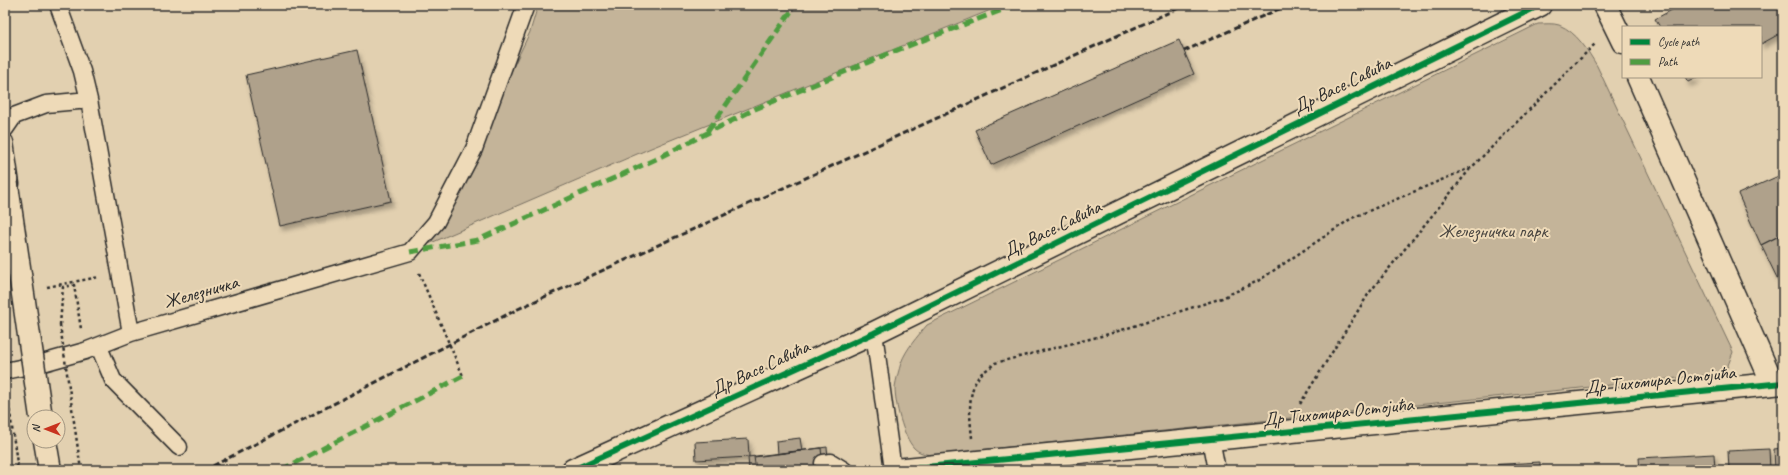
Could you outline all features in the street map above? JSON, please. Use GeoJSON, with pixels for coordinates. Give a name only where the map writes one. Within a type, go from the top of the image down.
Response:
{"type":"FeatureCollection","features":[{"type":"Feature","properties":{"kind":"street","name":"Др Васе Савића"},"geometry":{"type":"LineString","coordinates":[[573,470],[874,333],[1540,5]]}},
{"type":"Feature","properties":{"kind":"street"},"geometry":{"type":"LineString","coordinates":[[1605,5],[1619,33]]}},
{"type":"Feature","properties":{"kind":"street"},"geometry":{"type":"LineString","coordinates":[[1638,78],[1778,384]]}},
{"type":"Feature","properties":{"kind":"street"},"geometry":{"type":"LineString","coordinates":[[5,172],[41,409]]}},
{"type":"Feature","properties":{"kind":"street","name":"Др Тихомира Остојића"},"geometry":{"type":"LineString","coordinates":[[894,470],[1778,384]]}},
{"type":"Feature","properties":{"kind":"street"},"geometry":{"type":"LineString","coordinates":[[46,449],[50,470]]}},
{"type":"Feature","properties":{"kind":"lane"},"geometry":{"type":"LineString","coordinates":[[58,5],[79,64],[89,100],[131,333]]}},
{"type":"Feature","properties":{"kind":"lane"},"geometry":{"type":"LineString","coordinates":[[410,252],[436,222],[474,150],[526,5]]}},
{"type":"Feature","properties":{"kind":"lane"},"geometry":{"type":"LineString","coordinates":[[5,129],[14,116],[46,104],[89,100]]}},
{"type":"Feature","properties":{"kind":"lane"},"geometry":{"type":"LineString","coordinates":[[5,142],[24,278]]}},
{"type":"Feature","properties":{"kind":"lane","name":"Железничка"},"geometry":{"type":"LineString","coordinates":[[5,371],[39,364],[99,347],[131,333],[410,252]]}},
{"type":"Feature","properties":{"kind":"lane"},"geometry":{"type":"LineString","coordinates":[[874,333],[894,470]]}},
{"type":"Feature","properties":{"kind":"lane"},"geometry":{"type":"LineString","coordinates":[[99,347],[113,380],[179,447]]}},
{"type":"Feature","properties":{"kind":"lane"},"geometry":{"type":"LineString","coordinates":[[1211,439],[1217,470]]}},
{"type":"Feature","properties":{"kind":"lane"},"geometry":{"type":"LineString","coordinates":[[823,463],[831,462],[844,470]]}},
{"type":"Feature","properties":{"kind":"path"},"geometry":{"type":"LineString","coordinates":[[792,10],[795,5]]}},
{"type":"Feature","properties":{"kind":"path"},"geometry":{"type":"LineString","coordinates":[[1283,432],[1369,293],[1472,168],[1619,33]]}},
{"type":"Feature","properties":{"kind":"path"},"geometry":{"type":"LineString","coordinates":[[974,462],[970,414],[973,391],[981,374],[995,364],[1109,334],[1222,298],[1258,281],[1352,218],[1472,168]]}},
{"type":"Feature","properties":{"kind":"path"},"geometry":{"type":"LineString","coordinates":[[410,252],[464,376]]}},
{"type":"Feature","properties":{"kind":"path"},"geometry":{"type":"LineString","coordinates":[[41,288],[120,273]]}},
{"type":"Feature","properties":{"kind":"path"},"geometry":{"type":"LineString","coordinates":[[80,326],[74,286],[63,287],[60,325],[82,470]]}},
{"type":"Feature","properties":{"kind":"path"},"geometry":{"type":"LineString","coordinates":[[6,389],[18,470]]}},
{"type":"Feature","properties":{"kind":"green space"},"geometry":{"type":"Polygon","coordinates":[[[538,5],[1003,5],[651,148],[410,252],[474,149],[530,32],[538,5]]]}},
{"type":"Feature","properties":{"kind":"green space","name":"Железнички парк"},"geometry":{"type":"Polygon","coordinates":[[[1538,24],[1557,24],[1571,32],[1581,42],[1597,66],[1733,352],[1727,368],[1717,374],[931,455],[918,451],[910,443],[900,419],[896,402],[895,387],[903,358],[912,343],[927,325],[1538,24]]]}},
{"type":"Feature","properties":{"kind":"building"},"geometry":{"type":"Polygon","coordinates":[[[1681,5],[1783,5],[1783,32],[1762,43],[1762,26],[1659,26],[1655,19],[1681,5]]]}},
{"type":"Feature","properties":{"kind":"building"},"geometry":{"type":"Polygon","coordinates":[[[1179,40],[1194,74],[991,165],[975,130],[1179,40]]]}},
{"type":"Feature","properties":{"kind":"building"},"geometry":{"type":"Polygon","coordinates":[[[357,50],[391,201],[280,226],[246,75],[357,50]]]}},
{"type":"Feature","properties":{"kind":"building"},"geometry":{"type":"Polygon","coordinates":[[[1686,78],[1696,78],[1688,82],[1686,78]]]}},
{"type":"Feature","properties":{"kind":"building"},"geometry":{"type":"Polygon","coordinates":[[[1783,174],[1783,234],[1761,245],[1738,194],[1783,174]]]}},
{"type":"Feature","properties":{"kind":"building"},"geometry":{"type":"Polygon","coordinates":[[[1783,234],[1783,290],[1761,245],[1783,234]]]}},
{"type":"Feature","properties":{"kind":"building"},"geometry":{"type":"Polygon","coordinates":[[[800,438],[802,451],[777,454],[776,441],[800,438]]]}},
{"type":"Feature","properties":{"kind":"building"},"geometry":{"type":"Polygon","coordinates":[[[748,439],[749,457],[696,460],[695,442],[748,439]]]}},
{"type":"Feature","properties":{"kind":"building"},"geometry":{"type":"Polygon","coordinates":[[[827,447],[829,468],[811,470],[756,470],[754,457],[827,447]]]}},
{"type":"Feature","properties":{"kind":"building"},"geometry":{"type":"Polygon","coordinates":[[[821,448],[823,468],[807,470],[749,470],[748,457],[821,448]]]}},
{"type":"Feature","properties":{"kind":"building"},"geometry":{"type":"Polygon","coordinates":[[[1783,448],[1783,470],[1775,470],[1774,449],[1783,448]]]}},
{"type":"Feature","properties":{"kind":"building"},"geometry":{"type":"Polygon","coordinates":[[[1769,449],[1770,470],[1729,470],[1728,451],[1769,449]]]}},
{"type":"Feature","properties":{"kind":"building"},"geometry":{"type":"Polygon","coordinates":[[[1714,454],[1715,470],[1640,470],[1639,458],[1714,454]]]}},
{"type":"Feature","properties":{"kind":"building"},"geometry":{"type":"Polygon","coordinates":[[[1540,462],[1540,470],[1487,470],[1487,465],[1540,462]]]}},
{"type":"Feature","properties":{"kind":"railway"},"geometry":{"type":"LineString","coordinates":[[205,470],[518,309],[1185,5]]}},
{"type":"Feature","properties":{"kind":"railway"},"geometry":{"type":"LineString","coordinates":[[1184,51],[1288,5]]}},
{"type":"Feature","properties":{"kind":"marked path"},"geometry":{"type":"LineString","coordinates":[[708,131],[792,10],[792,5]]}},
{"type":"Feature","properties":{"kind":"marked path"},"geometry":{"type":"LineString","coordinates":[[410,252],[478,240],[656,159],[755,109],[900,49],[1015,5]]}},
{"type":"Feature","properties":{"kind":"marked path"},"geometry":{"type":"LineString","coordinates":[[281,470],[463,376]]}},
{"type":"Feature","properties":{"kind":"cycle path"},"geometry":{"type":"LineString","coordinates":[[573,470],[874,333],[1540,5]]}},
{"type":"Feature","properties":{"kind":"cycle path"},"geometry":{"type":"LineString","coordinates":[[895,470],[1783,383]]}}]}
